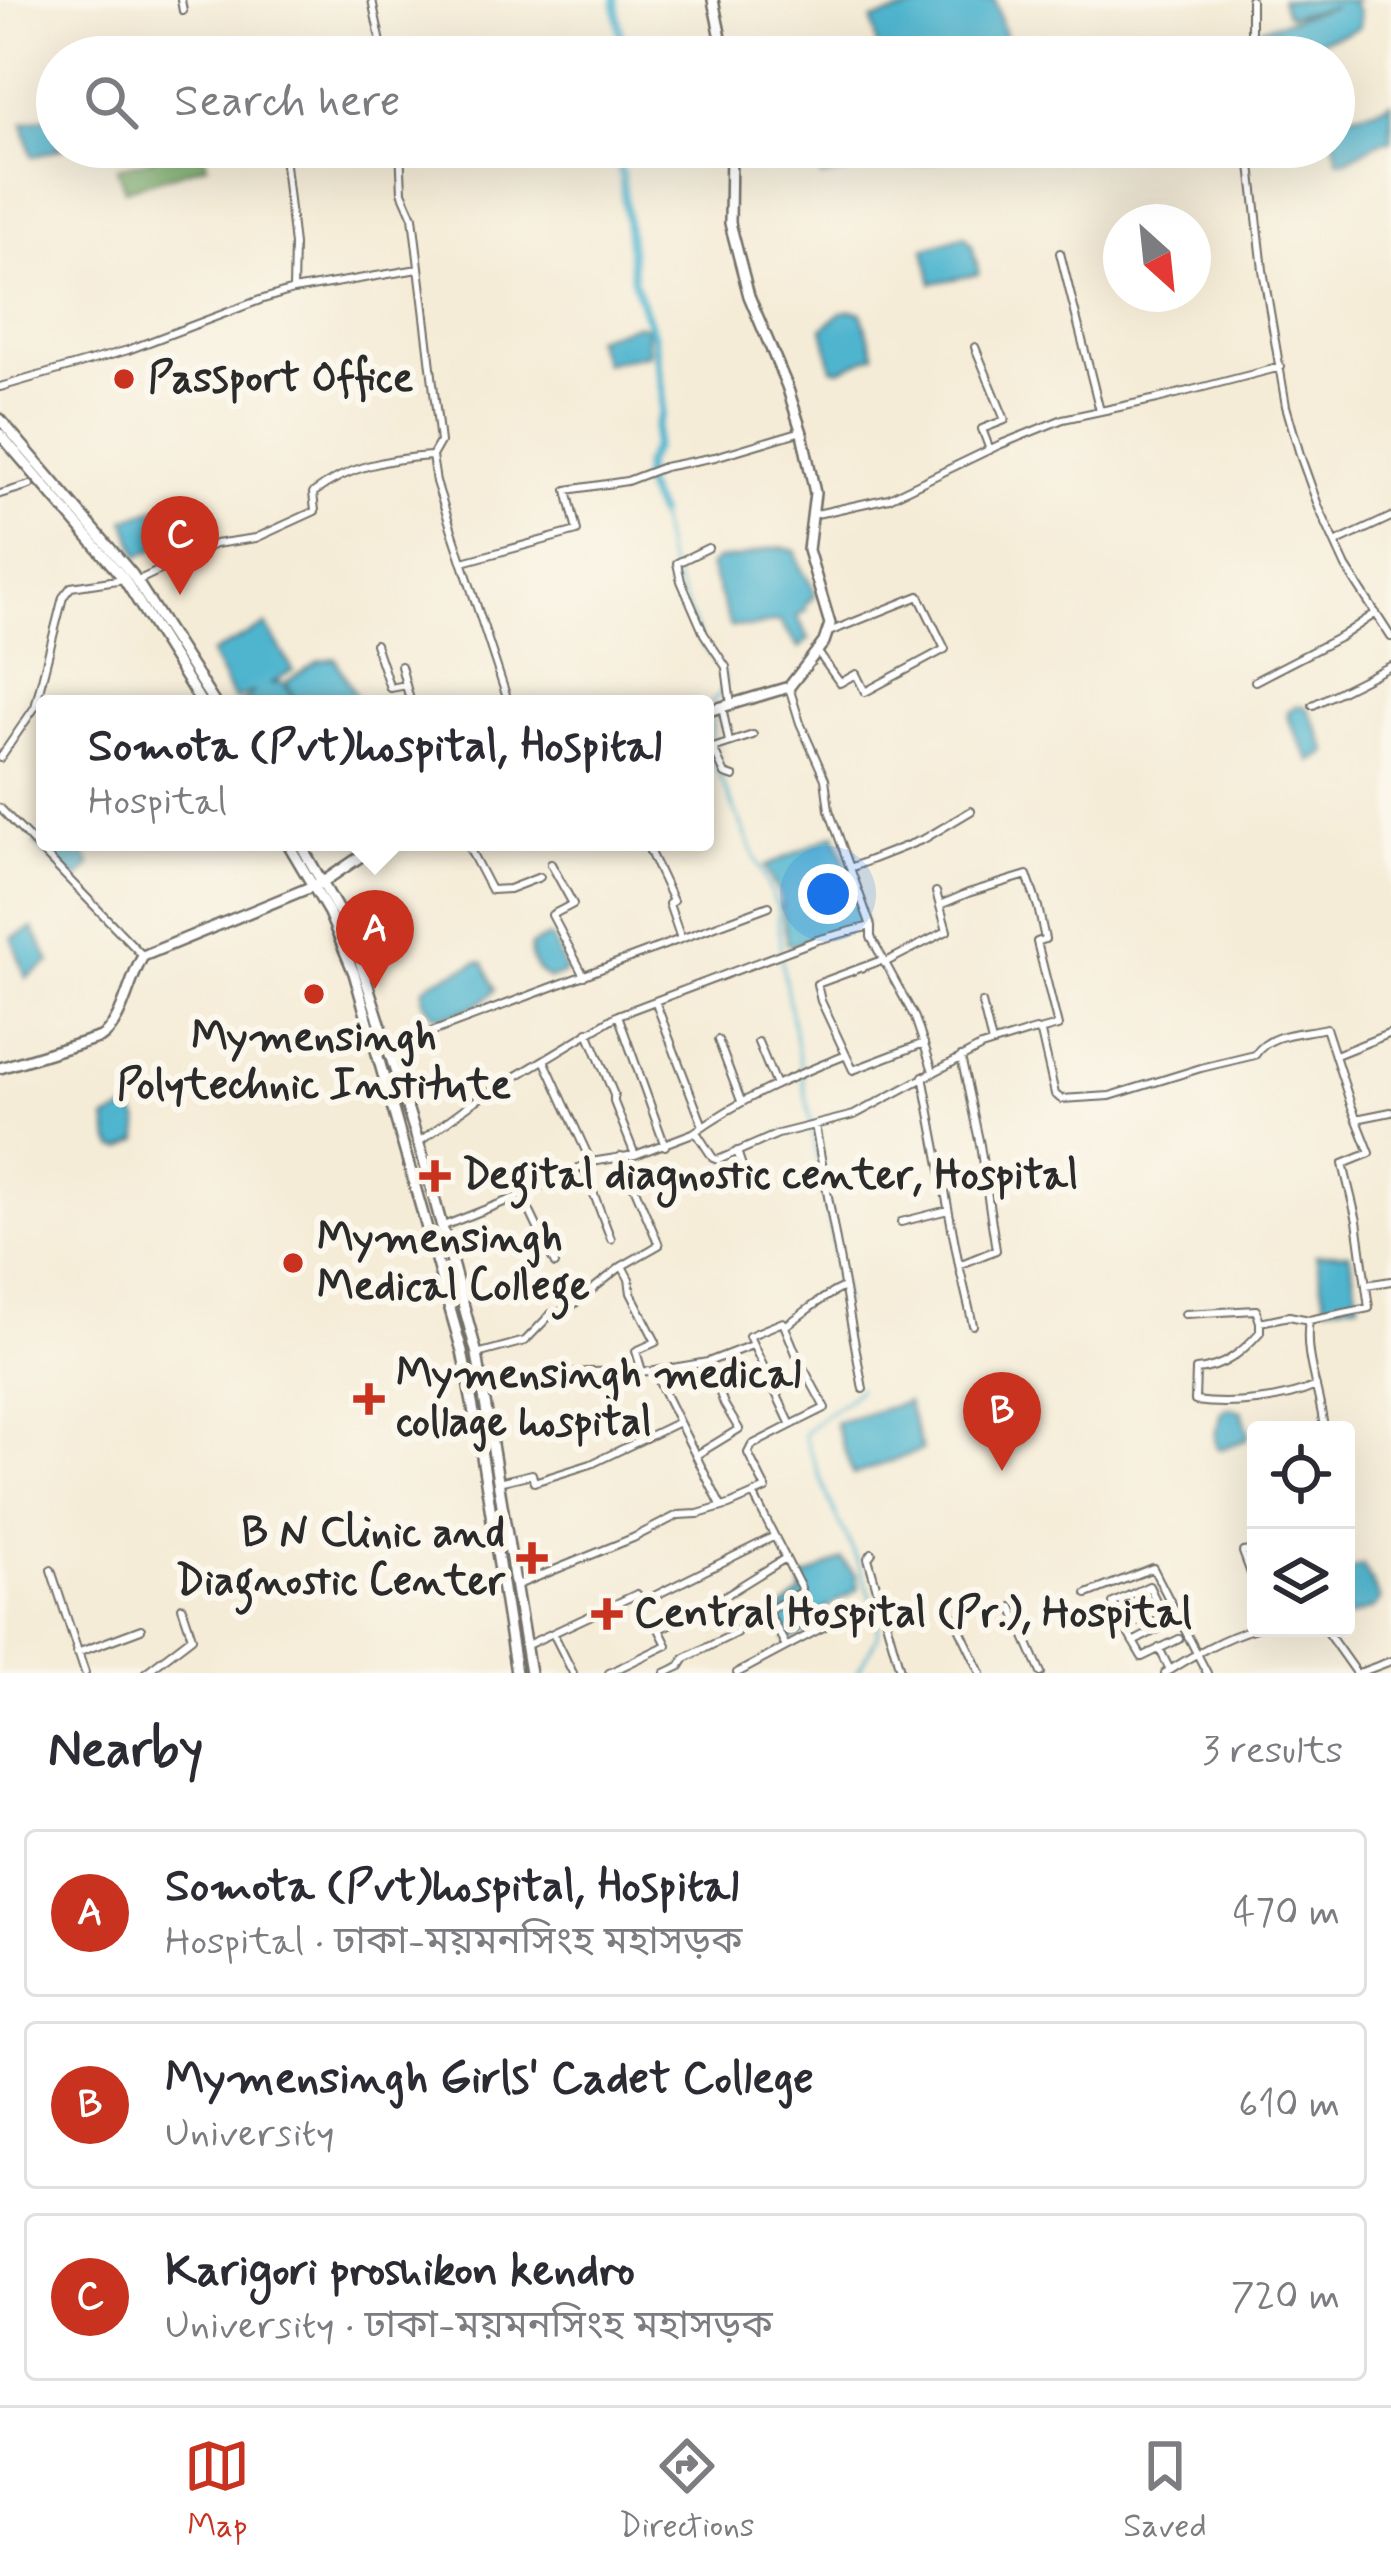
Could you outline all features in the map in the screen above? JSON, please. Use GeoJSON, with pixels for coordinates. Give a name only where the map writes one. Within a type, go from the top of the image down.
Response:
{"type":"FeatureCollection","features":[{"type":"Feature","properties":{"kind":"main road"},"geometry":{"type":"LineString","coordinates":[[713,0],[721,36]]}},
{"type":"Feature","properties":{"kind":"main road"},"geometry":{"type":"LineString","coordinates":[[714,709],[789,687],[824,642],[830,623],[808,550],[814,493],[802,431],[749,296],[730,224],[731,168]]}},
{"type":"Feature","properties":{"kind":"main road"},"geometry":{"type":"LineString","coordinates":[[0,418],[137,581],[209,695]]}},
{"type":"Feature","properties":{"kind":"main road"},"geometry":{"type":"LineString","coordinates":[[0,434],[124,579],[196,695]]}},
{"type":"Feature","properties":{"kind":"main road"},"geometry":{"type":"LineString","coordinates":[[294,851],[351,933],[419,1142],[477,1354],[530,1673]]}},
{"type":"Feature","properties":{"kind":"main road"},"geometry":{"type":"LineString","coordinates":[[303,851],[354,974],[462,1351],[517,1673]]}},
{"type":"Feature","properties":{"kind":"main road"},"geometry":{"type":"LineString","coordinates":[[0,1068],[113,1029],[143,956],[318,884],[368,851]]}},
{"type":"Feature","properties":{"kind":"street"},"geometry":{"type":"LineString","coordinates":[[181,0],[183,10]]}},
{"type":"Feature","properties":{"kind":"street"},"geometry":{"type":"LineString","coordinates":[[372,0],[380,36]]}},
{"type":"Feature","properties":{"kind":"street"},"geometry":{"type":"LineString","coordinates":[[1251,0],[1251,36]]}},
{"type":"Feature","properties":{"kind":"street"},"geometry":{"type":"LineString","coordinates":[[285,168],[294,245],[293,290]]}},
{"type":"Feature","properties":{"kind":"street"},"geometry":{"type":"LineString","coordinates":[[401,168],[402,192],[413,217],[440,442],[432,456],[436,482],[505,695]]}},
{"type":"Feature","properties":{"kind":"street"},"geometry":{"type":"LineString","coordinates":[[1251,168],[1286,406],[1301,458],[1346,567],[1391,638]]}},
{"type":"Feature","properties":{"kind":"street"},"geometry":{"type":"LineString","coordinates":[[1060,253],[1100,411]]}},
{"type":"Feature","properties":{"kind":"street"},"geometry":{"type":"LineString","coordinates":[[0,387],[128,350],[293,290],[418,269]]}},
{"type":"Feature","properties":{"kind":"street"},"geometry":{"type":"LineString","coordinates":[[974,347],[1005,420],[982,429],[990,450]]}},
{"type":"Feature","properties":{"kind":"street"},"geometry":{"type":"LineString","coordinates":[[812,515],[889,498],[1063,419],[1281,367]]}},
{"type":"Feature","properties":{"kind":"street"},"geometry":{"type":"LineString","coordinates":[[464,562],[577,531],[567,490],[627,481],[802,431]]}},
{"type":"Feature","properties":{"kind":"street"},"geometry":{"type":"LineString","coordinates":[[137,581],[215,544],[256,538],[315,512],[313,493],[332,478],[392,458],[432,456]]}},
{"type":"Feature","properties":{"kind":"street"},"geometry":{"type":"LineString","coordinates":[[0,494],[30,485]]}},
{"type":"Feature","properties":{"kind":"street"},"geometry":{"type":"LineString","coordinates":[[1335,543],[1391,518]]}},
{"type":"Feature","properties":{"kind":"street"},"geometry":{"type":"LineString","coordinates":[[708,548],[677,563],[704,634],[726,667],[729,742]]}},
{"type":"Feature","properties":{"kind":"street"},"geometry":{"type":"LineString","coordinates":[[38,695],[62,597],[71,587],[124,579]]}},
{"type":"Feature","properties":{"kind":"street"},"geometry":{"type":"LineString","coordinates":[[817,651],[840,683],[856,674],[865,692],[945,649],[919,596],[825,633]]}},
{"type":"Feature","properties":{"kind":"street"},"geometry":{"type":"LineString","coordinates":[[1255,681],[1376,613]]}},
{"type":"Feature","properties":{"kind":"street"},"geometry":{"type":"LineString","coordinates":[[375,644],[391,688],[406,685]]}},
{"type":"Feature","properties":{"kind":"street"},"geometry":{"type":"LineString","coordinates":[[401,666],[409,695]]}},
{"type":"Feature","properties":{"kind":"street"},"geometry":{"type":"LineString","coordinates":[[1313,706],[1391,666]]}},
{"type":"Feature","properties":{"kind":"street"},"geometry":{"type":"LineString","coordinates":[[789,687],[825,779],[829,810],[872,937],[915,1018],[933,1071]]}},
{"type":"Feature","properties":{"kind":"street"},"geometry":{"type":"LineString","coordinates":[[0,758],[36,703]]}},
{"type":"Feature","properties":{"kind":"street"},"geometry":{"type":"LineString","coordinates":[[714,748],[753,735]]}},
{"type":"Feature","properties":{"kind":"street"},"geometry":{"type":"LineString","coordinates":[[714,750],[725,774],[734,777]]}},
{"type":"Feature","properties":{"kind":"street"},"geometry":{"type":"LineString","coordinates":[[0,808],[36,845]]}},
{"type":"Feature","properties":{"kind":"street"},"geometry":{"type":"LineString","coordinates":[[850,868],[924,838],[971,811]]}},
{"type":"Feature","properties":{"kind":"street"},"geometry":{"type":"LineString","coordinates":[[42,851],[143,956]]}},
{"type":"Feature","properties":{"kind":"street"},"geometry":{"type":"LineString","coordinates":[[471,851],[491,890],[509,889],[540,877]]}},
{"type":"Feature","properties":{"kind":"street"},"geometry":{"type":"LineString","coordinates":[[650,852],[673,901],[669,904],[681,939]]}},
{"type":"Feature","properties":{"kind":"street"},"geometry":{"type":"LineString","coordinates":[[551,864],[573,904],[552,915],[584,976]]}},
{"type":"Feature","properties":{"kind":"street"},"geometry":{"type":"LineString","coordinates":[[693,1133],[715,1160],[778,1134],[854,1114],[992,1043],[1058,1026],[1036,942],[1045,939],[1027,875],[940,905]]}},
{"type":"Feature","properties":{"kind":"street"},"geometry":{"type":"LineString","coordinates":[[924,1042],[853,1070],[817,985],[883,962],[947,931],[936,892]]}},
{"type":"Feature","properties":{"kind":"street"},"geometry":{"type":"LineString","coordinates":[[389,1048],[769,906]]}},
{"type":"Feature","properties":{"kind":"street"},"geometry":{"type":"LineString","coordinates":[[419,1142],[472,1103],[618,1015],[818,940],[871,926]]}},
{"type":"Feature","properties":{"kind":"street"},"geometry":{"type":"LineString","coordinates":[[655,1000],[703,1126]]}},
{"type":"Feature","properties":{"kind":"street"},"geometry":{"type":"LineString","coordinates":[[982,1003],[992,1043]]}},
{"type":"Feature","properties":{"kind":"street"},"geometry":{"type":"LineString","coordinates":[[618,1015],[665,1146]]}},
{"type":"Feature","properties":{"kind":"street"},"geometry":{"type":"LineString","coordinates":[[1039,1031],[1046,1043],[1054,1094],[1061,1099],[1110,1096],[1255,1055],[1270,1040],[1325,1028],[1370,1153],[1342,1164],[1358,1221],[1369,1308],[1309,1320],[1289,1316],[1260,1322]]}},
{"type":"Feature","properties":{"kind":"street"},"geometry":{"type":"LineString","coordinates":[[588,1032],[635,1155]]}},
{"type":"Feature","properties":{"kind":"street"},"geometry":{"type":"LineString","coordinates":[[1336,1055],[1391,1033]]}},
{"type":"Feature","properties":{"kind":"street"},"geometry":{"type":"LineString","coordinates":[[718,1040],[741,1101]]}},
{"type":"Feature","properties":{"kind":"street"},"geometry":{"type":"LineString","coordinates":[[758,1042],[775,1083]]}},
{"type":"Feature","properties":{"kind":"street"},"geometry":{"type":"LineString","coordinates":[[441,1227],[587,1164],[665,1146],[775,1083],[845,1056]]}},
{"type":"Feature","properties":{"kind":"street"},"geometry":{"type":"LineString","coordinates":[[959,1265],[996,1250],[961,1057]]}},
{"type":"Feature","properties":{"kind":"street"},"geometry":{"type":"LineString","coordinates":[[545,1060],[611,1239]]}},
{"type":"Feature","properties":{"kind":"street"},"geometry":{"type":"LineString","coordinates":[[923,1076],[973,1325]]}},
{"type":"Feature","properties":{"kind":"street"},"geometry":{"type":"LineString","coordinates":[[1356,1119],[1391,1112]]}},
{"type":"Feature","properties":{"kind":"street"},"geometry":{"type":"LineString","coordinates":[[815,1125],[863,1389]]}},
{"type":"Feature","properties":{"kind":"street"},"geometry":{"type":"LineString","coordinates":[[737,1151],[748,1184]]}},
{"type":"Feature","properties":{"kind":"street"},"geometry":{"type":"LineString","coordinates":[[477,1354],[525,1341],[551,1314],[565,1311],[622,1266],[659,1245],[621,1156]]}},
{"type":"Feature","properties":{"kind":"street"},"geometry":{"type":"LineString","coordinates":[[522,1195],[555,1264]]}},
{"type":"Feature","properties":{"kind":"street"},"geometry":{"type":"LineString","coordinates":[[902,1222],[948,1210]]}},
{"type":"Feature","properties":{"kind":"street"},"geometry":{"type":"LineString","coordinates":[[622,1266],[656,1342],[636,1352],[641,1371]]}},
{"type":"Feature","properties":{"kind":"street"},"geometry":{"type":"LineString","coordinates":[[1366,1285],[1391,1281]]}},
{"type":"Feature","properties":{"kind":"street"},"geometry":{"type":"LineString","coordinates":[[785,1326],[826,1294],[844,1287]]}},
{"type":"Feature","properties":{"kind":"street"},"geometry":{"type":"LineString","coordinates":[[1185,1314],[1256,1310],[1260,1322],[1260,1332],[1243,1351],[1216,1368],[1196,1370],[1195,1401],[1271,1398],[1316,1386]]}},
{"type":"Feature","properties":{"kind":"street"},"geometry":{"type":"LineString","coordinates":[[1309,1320],[1306,1335],[1322,1421]]}},
{"type":"Feature","properties":{"kind":"street"},"geometry":{"type":"LineString","coordinates":[[514,1586],[678,1515],[698,1514],[766,1490],[748,1453],[752,1445],[825,1408],[783,1322],[749,1336],[791,1425]]}},
{"type":"Feature","properties":{"kind":"street"},"geometry":{"type":"LineString","coordinates":[[482,1384],[587,1372],[656,1371],[708,1362],[752,1345]]}},
{"type":"Feature","properties":{"kind":"street"},"geometry":{"type":"LineString","coordinates":[[698,1454],[739,1429],[708,1362]]}},
{"type":"Feature","properties":{"kind":"street"},"geometry":{"type":"LineString","coordinates":[[656,1371],[721,1506]]}},
{"type":"Feature","properties":{"kind":"street"},"geometry":{"type":"LineString","coordinates":[[498,1482],[532,1474],[534,1482],[591,1464],[679,1422]]}},
{"type":"Feature","properties":{"kind":"street"},"geometry":{"type":"LineString","coordinates":[[665,1673],[800,1592],[754,1496]]}},
{"type":"Feature","properties":{"kind":"street"},"geometry":{"type":"LineString","coordinates":[[526,1646],[637,1594],[642,1602],[773,1537]]}},
{"type":"Feature","properties":{"kind":"street"},"geometry":{"type":"LineString","coordinates":[[872,1553],[868,1558],[901,1673]]}},
{"type":"Feature","properties":{"kind":"street"},"geometry":{"type":"LineString","coordinates":[[616,1672],[667,1645],[659,1629],[727,1595],[784,1558]]}},
{"type":"Feature","properties":{"kind":"street"},"geometry":{"type":"LineString","coordinates":[[1087,1594],[1153,1568],[1207,1673]]}},
{"type":"Feature","properties":{"kind":"street"},"geometry":{"type":"LineString","coordinates":[[51,1570],[85,1673]]}},
{"type":"Feature","properties":{"kind":"street"},"geometry":{"type":"LineString","coordinates":[[1133,1642],[1167,1624],[1149,1586],[1113,1603],[1125,1628],[1133,1642],[1142,1657],[1179,1639]]}},
{"type":"Feature","properties":{"kind":"street"},"geometry":{"type":"LineString","coordinates":[[1125,1628],[1172,1604]]}},
{"type":"Feature","properties":{"kind":"street"},"geometry":{"type":"LineString","coordinates":[[146,1673],[192,1637],[182,1607]]}},
{"type":"Feature","properties":{"kind":"street"},"geometry":{"type":"LineString","coordinates":[[1012,1607],[1040,1673]]}},
{"type":"Feature","properties":{"kind":"street"},"geometry":{"type":"LineString","coordinates":[[768,1612],[786,1646]]}},
{"type":"Feature","properties":{"kind":"street"},"geometry":{"type":"LineString","coordinates":[[954,1617],[981,1673]]}},
{"type":"Feature","properties":{"kind":"street"},"geometry":{"type":"LineString","coordinates":[[736,1673],[826,1625]]}},
{"type":"Feature","properties":{"kind":"street"},"geometry":{"type":"LineString","coordinates":[[77,1653],[142,1629]]}},
{"type":"Feature","properties":{"kind":"street"},"geometry":{"type":"LineString","coordinates":[[1159,1648],[1167,1672],[1247,1631]]}},
{"type":"Feature","properties":{"kind":"street"},"geometry":{"type":"LineString","coordinates":[[553,1633],[573,1673]]}},
{"type":"Feature","properties":{"kind":"street"},"geometry":{"type":"LineString","coordinates":[[1331,1637],[1358,1673],[1391,1661]]}},
{"type":"Feature","properties":{"kind":"green space"},"geometry":{"type":"Polygon","coordinates":[[[117,168],[197,168],[125,190],[117,168]]]}},
{"type":"Feature","properties":{"kind":"water"},"geometry":{"type":"Polygon","coordinates":[[[944,0],[995,0],[1005,36],[875,36],[872,20],[944,0]]]}},
{"type":"Feature","properties":{"kind":"water"},"geometry":{"type":"Polygon","coordinates":[[[1281,0],[1356,0],[1352,3],[1360,27],[1336,36],[1260,36],[1262,28],[1334,7],[1285,13],[1281,0]]]}},
{"type":"Feature","properties":{"kind":"water"},"geometry":{"type":"Polygon","coordinates":[[[1391,102],[1391,140],[1355,155],[1355,114],[1391,102]]]}},
{"type":"Feature","properties":{"kind":"water"},"geometry":{"type":"Polygon","coordinates":[[[36,120],[36,156],[32,157],[23,123],[36,120]]]}},
{"type":"Feature","properties":{"kind":"water"},"geometry":{"type":"Polygon","coordinates":[[[819,168],[866,168],[821,178],[819,168]]]}},
{"type":"Feature","properties":{"kind":"water"},"geometry":{"type":"Polygon","coordinates":[[[965,236],[979,274],[932,283],[924,249],[965,236]]]}},
{"type":"Feature","properties":{"kind":"water"},"geometry":{"type":"Polygon","coordinates":[[[842,312],[861,313],[875,355],[839,370],[832,368],[823,328],[842,312]]]}},
{"type":"Feature","properties":{"kind":"water"},"geometry":{"type":"Polygon","coordinates":[[[636,325],[646,327],[649,354],[604,363],[594,338],[636,325]]]}},
{"type":"Feature","properties":{"kind":"water"},"geometry":{"type":"Polygon","coordinates":[[[185,498],[198,529],[139,556],[125,520],[185,498]]]}},
{"type":"Feature","properties":{"kind":"water"},"geometry":{"type":"Polygon","coordinates":[[[783,547],[796,551],[815,595],[797,616],[809,639],[799,648],[779,621],[730,626],[710,566],[718,559],[783,547]]]}},
{"type":"Feature","properties":{"kind":"water"},"geometry":{"type":"Polygon","coordinates":[[[266,625],[293,670],[270,684],[280,682],[290,695],[250,695],[254,691],[232,695],[211,654],[266,625]]]}},
{"type":"Feature","properties":{"kind":"water"},"geometry":{"type":"Polygon","coordinates":[[[335,658],[355,695],[293,695],[286,682],[319,661],[335,658]]]}},
{"type":"Feature","properties":{"kind":"water"},"geometry":{"type":"Polygon","coordinates":[[[1295,706],[1309,710],[1328,752],[1311,762],[1288,719],[1295,706]]]}},
{"type":"Feature","properties":{"kind":"water"},"geometry":{"type":"Polygon","coordinates":[[[835,834],[865,923],[787,944],[780,896],[765,867],[835,834]]]}},
{"type":"Feature","properties":{"kind":"water"},"geometry":{"type":"Polygon","coordinates":[[[43,851],[82,851],[90,866],[73,879],[43,851]]]}},
{"type":"Feature","properties":{"kind":"water"},"geometry":{"type":"Polygon","coordinates":[[[33,928],[50,962],[26,978],[12,938],[33,928]]]}},
{"type":"Feature","properties":{"kind":"water"},"geometry":{"type":"Polygon","coordinates":[[[548,937],[565,970],[550,979],[535,966],[530,951],[548,937]]]}},
{"type":"Feature","properties":{"kind":"water"},"geometry":{"type":"Polygon","coordinates":[[[484,963],[495,989],[468,1008],[435,1016],[424,1002],[423,989],[484,963]]]}},
{"type":"Feature","properties":{"kind":"water"},"geometry":{"type":"Polygon","coordinates":[[[131,1107],[139,1122],[139,1140],[115,1148],[106,1120],[131,1107]]]}},
{"type":"Feature","properties":{"kind":"water"},"geometry":{"type":"Polygon","coordinates":[[[1349,1253],[1359,1302],[1326,1306],[1316,1255],[1349,1253]]]}},
{"type":"Feature","properties":{"kind":"water"},"geometry":{"type":"Polygon","coordinates":[[[907,1402],[922,1450],[853,1475],[835,1423],[907,1402]]]}},
{"type":"Feature","properties":{"kind":"water"},"geometry":{"type":"Polygon","coordinates":[[[1222,1411],[1242,1411],[1247,1438],[1220,1449],[1215,1435],[1222,1411]]]}},
{"type":"Feature","properties":{"kind":"water"},"geometry":{"type":"Polygon","coordinates":[[[842,1559],[856,1576],[858,1589],[821,1611],[821,1625],[787,1641],[775,1621],[779,1612],[801,1593],[802,1579],[842,1559]]]}},
{"type":"Feature","properties":{"kind":"water"},"geometry":{"type":"Polygon","coordinates":[[[1363,1565],[1380,1600],[1374,1608],[1355,1615],[1355,1568],[1363,1565]]]}},
{"type":"Feature","properties":{"kind":"waterway"},"geometry":{"type":"LineString","coordinates":[[615,0],[621,36]]}},
{"type":"Feature","properties":{"kind":"waterway"},"geometry":{"type":"LineString","coordinates":[[620,168],[634,282],[654,336],[663,393],[643,483],[658,514]]}},
{"type":"Feature","properties":{"kind":"waterway"},"geometry":{"type":"LineString","coordinates":[[658,514],[666,556],[703,646],[725,682],[714,700]]}},
{"type":"Feature","properties":{"kind":"waterway"},"geometry":{"type":"LineString","coordinates":[[714,762],[777,907],[782,964],[844,1303]]}},
{"type":"Feature","properties":{"kind":"waterway"},"geometry":{"type":"LineString","coordinates":[[857,1673],[877,1637],[879,1619],[804,1435],[859,1388]]}},
{"type":"Feature","properties":{"kind":"place","name":"Passport Office"},"geometry":{"type":"Point","coordinates":[124,379]}},
{"type":"Feature","properties":{"kind":"place","name":"Karigori proshikon kendro"},"geometry":{"type":"Point","coordinates":[180,595]}},
{"type":"Feature","properties":{"kind":"place","name":"Somota (Pvt)hospital, Hospital"},"geometry":{"type":"Point","coordinates":[375,989]}},
{"type":"Feature","properties":{"kind":"place","name":"Mymensingh Polytechnic Institute"},"geometry":{"type":"Point","coordinates":[314,994]}},
{"type":"Feature","properties":{"kind":"place","name":"Degital diagnostic center, Hospital"},"geometry":{"type":"Point","coordinates":[435,1176]}},
{"type":"Feature","properties":{"kind":"place","name":"Mymensingh Medical College"},"geometry":{"type":"Point","coordinates":[293,1263]}},
{"type":"Feature","properties":{"kind":"place","name":"Mymensingh medical collage hospital"},"geometry":{"type":"Point","coordinates":[369,1399]}},
{"type":"Feature","properties":{"kind":"place","name":"Mymensingh Girls' Cadet College"},"geometry":{"type":"Point","coordinates":[1002,1471]}},
{"type":"Feature","properties":{"kind":"place","name":"B N Clinic and Diagnostic Center"},"geometry":{"type":"Point","coordinates":[532,1558]}},
{"type":"Feature","properties":{"kind":"place","name":"Central Hospital (Pr.), Hospital"},"geometry":{"type":"Point","coordinates":[607,1614]}}]}
